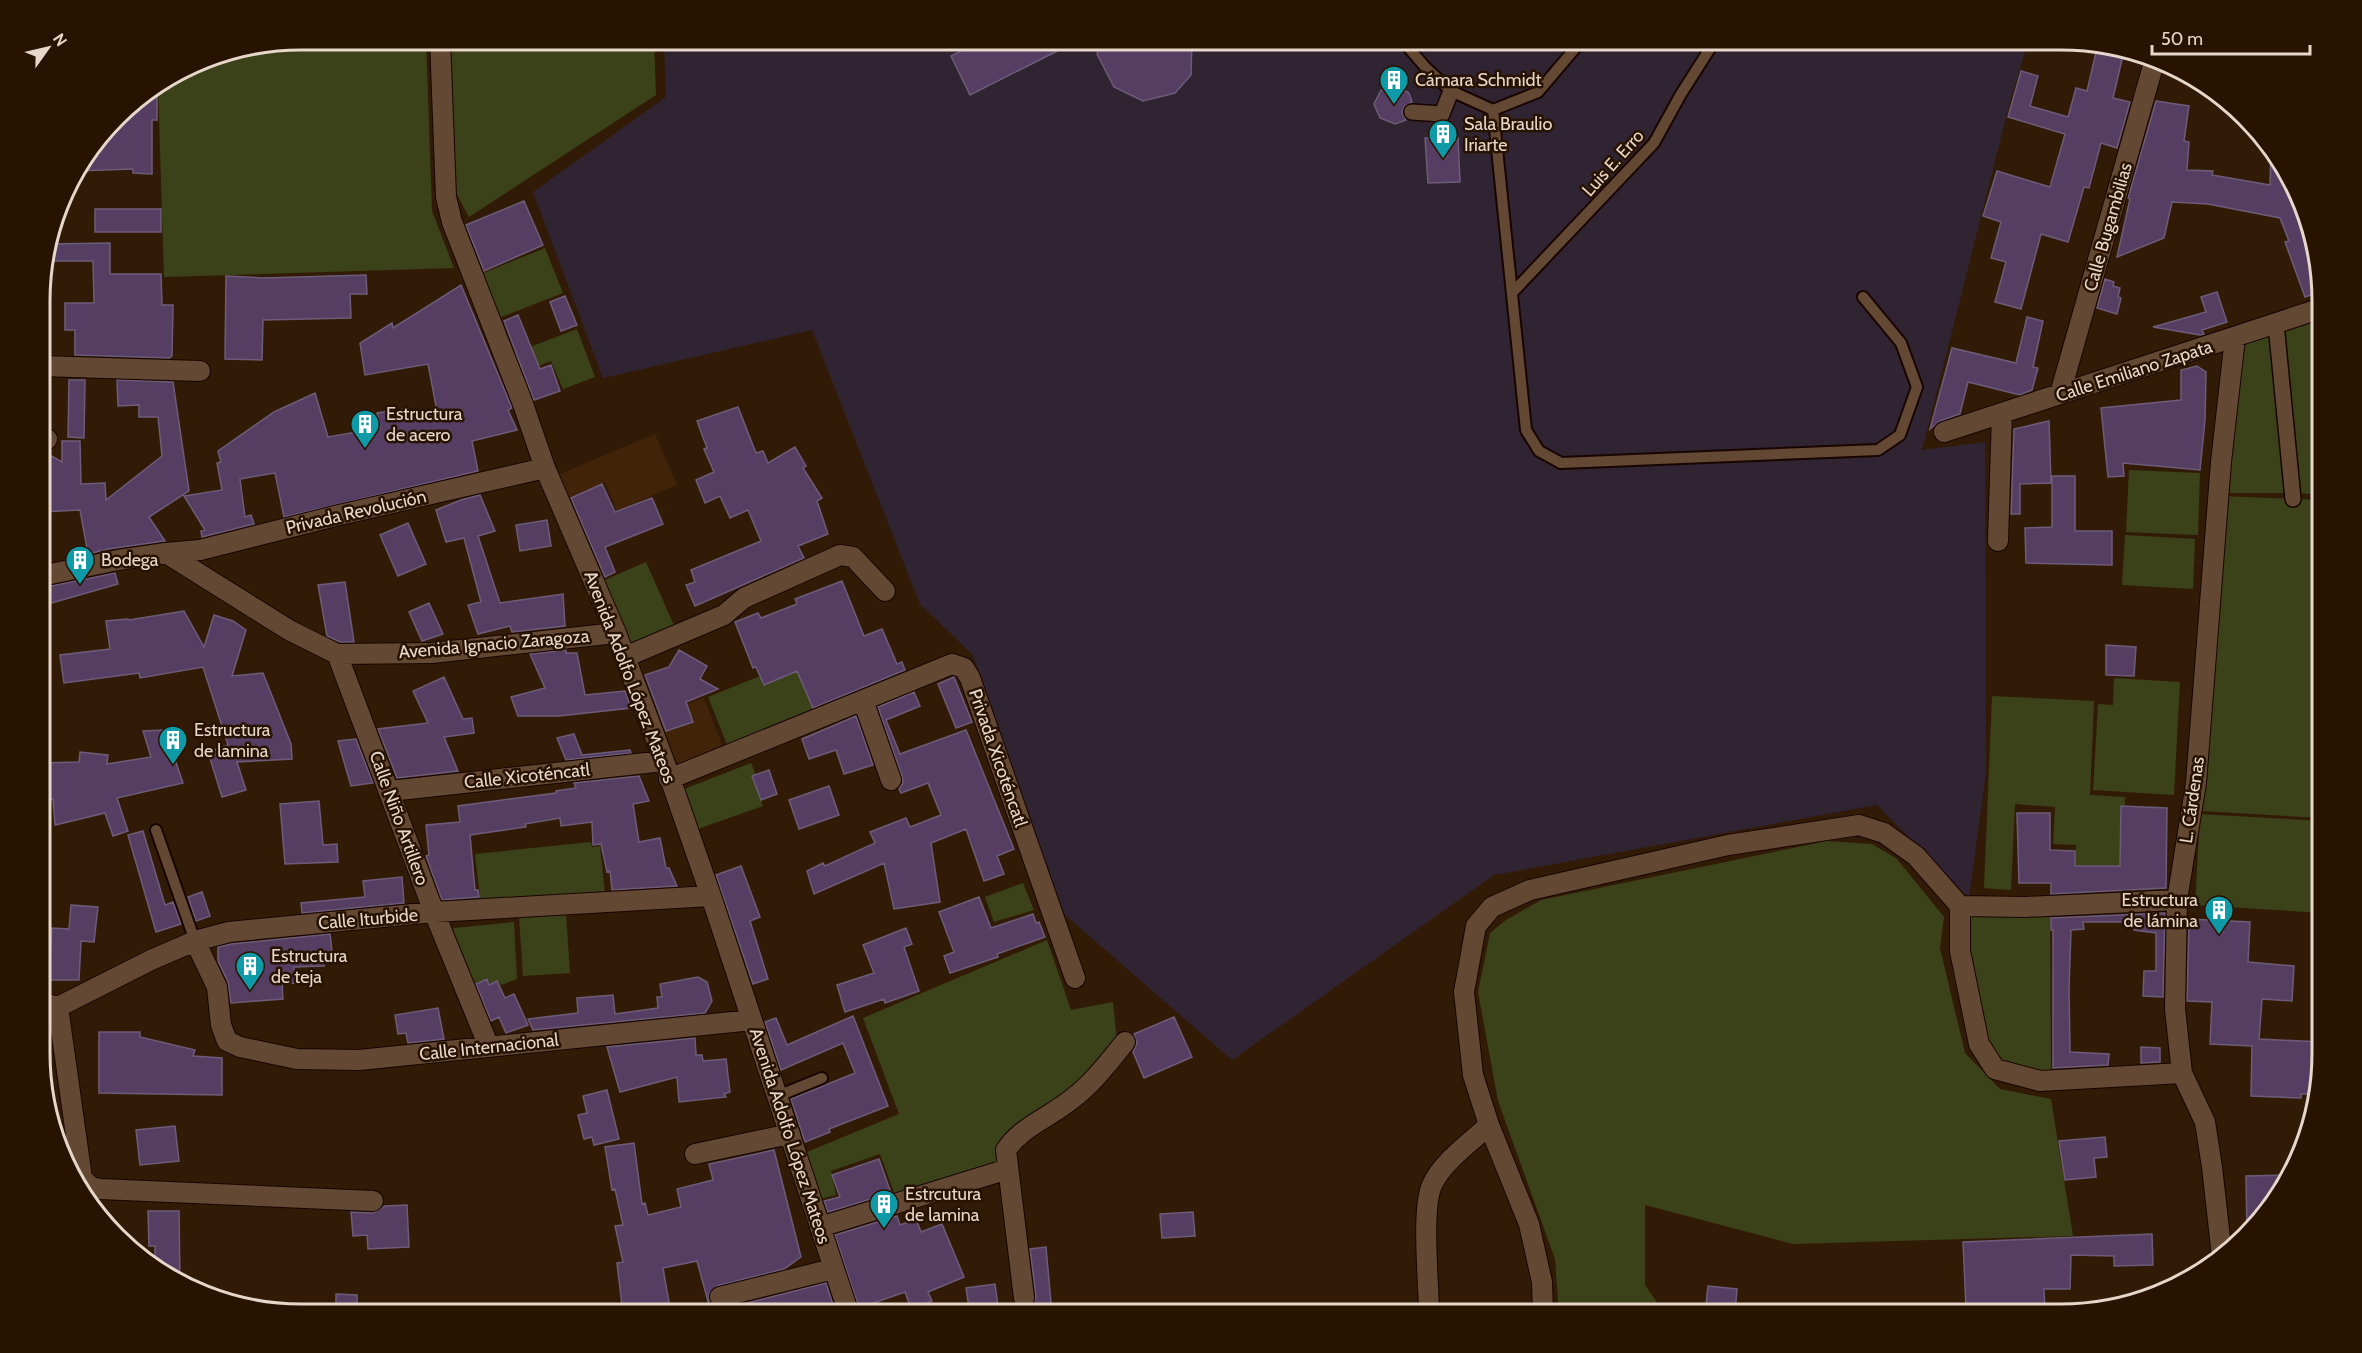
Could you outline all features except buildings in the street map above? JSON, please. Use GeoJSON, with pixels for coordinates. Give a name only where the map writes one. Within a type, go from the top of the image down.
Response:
{"type":"FeatureCollection","features":[{"type":"Feature","properties":{"kind":"street","name":"Avenida Adolfo López Mateos"},"geometry":{"type":"LineString","coordinates":[[440,50],[446,196],[450,214],[545,468],[616,633],[667,770],[778,1096],[845,1304]]}},
{"type":"Feature","properties":{"kind":"street","name":"Calle Bugambilias"},"geometry":{"type":"LineString","coordinates":[[2060,394],[2152,67]]}},
{"type":"Feature","properties":{"kind":"street"},"geometry":{"type":"LineString","coordinates":[[1412,112],[1442,114],[1451,91]]}},
{"type":"Feature","properties":{"kind":"street","name":"Calle Emiliano Zapata"},"geometry":{"type":"LineString","coordinates":[[1944,432],[2312,311]]}},
{"type":"Feature","properties":{"kind":"street"},"geometry":{"type":"LineString","coordinates":[[2276,324],[2293,499]]}},
{"type":"Feature","properties":{"kind":"street","name":"L. Cárdenas"},"geometry":{"type":"LineString","coordinates":[[2221,1246],[2205,1122],[2182,1073],[2175,1009],[2177,900],[2196,783],[2221,462],[2235,338]]}},
{"type":"Feature","properties":{"kind":"street"},"geometry":{"type":"LineString","coordinates":[[50,366],[200,371]]}},
{"type":"Feature","properties":{"kind":"street"},"geometry":{"type":"LineString","coordinates":[[1998,541],[2002,414]]}},
{"type":"Feature","properties":{"kind":"street","name":"Privada Revolución"},"geometry":{"type":"LineString","coordinates":[[166,553],[200,550],[335,516],[545,468]]}},
{"type":"Feature","properties":{"kind":"street"},"geometry":{"type":"LineString","coordinates":[[50,574],[166,553]]}},
{"type":"Feature","properties":{"kind":"street","name":"Avenida Ignacio Zaragoza"},"geometry":{"type":"LineString","coordinates":[[166,553],[289,630],[337,654],[432,653],[616,633]]}},
{"type":"Feature","properties":{"kind":"street"},"geometry":{"type":"LineString","coordinates":[[625,657],[724,615],[744,598],[840,555],[853,557],[885,591]]}},
{"type":"Feature","properties":{"kind":"street","name":"Calle Niño Artillero"},"geometry":{"type":"LineString","coordinates":[[337,654],[434,912],[489,1047]]}},
{"type":"Feature","properties":{"kind":"street","name":"Privada Xicoténcatl"},"geometry":{"type":"LineString","coordinates":[[667,770],[863,700],[952,664],[964,668],[970,678],[1075,978]]}},
{"type":"Feature","properties":{"kind":"street"},"geometry":{"type":"LineString","coordinates":[[863,700],[891,780]]}},
{"type":"Feature","properties":{"kind":"street","name":"Calle Xicoténcatl"},"geometry":{"type":"LineString","coordinates":[[390,790],[667,770]]}},
{"type":"Feature","properties":{"kind":"street"},"geometry":{"type":"LineString","coordinates":[[1543,1304],[1542,1282],[1529,1224],[1489,1125],[1473,1075],[1464,992],[1476,926],[1491,907],[1530,890],[1716,848],[1859,825],[1884,833],[1916,856],[1960,906],[1960,951],[1979,1044],[1995,1069],[2040,1081],[2182,1073]]}},
{"type":"Feature","properties":{"kind":"street","name":"Calle Iturbide"},"geometry":{"type":"LineString","coordinates":[[50,1004],[195,941],[229,932],[434,912],[711,896]]}},
{"type":"Feature","properties":{"kind":"street"},"geometry":{"type":"LineString","coordinates":[[1960,906],[2025,907],[2177,900]]}},
{"type":"Feature","properties":{"kind":"street","name":"Calle Internacional"},"geometry":{"type":"LineString","coordinates":[[195,941],[217,987],[221,1025],[228,1041],[240,1047],[297,1059],[359,1060],[752,1020]]}},
{"type":"Feature","properties":{"kind":"street"},"geometry":{"type":"LineString","coordinates":[[50,1004],[82,1175]]}},
{"type":"Feature","properties":{"kind":"street"},"geometry":{"type":"LineString","coordinates":[[1024,1298],[1006,1150],[1014,1138],[1093,1082],[1125,1042]]}},
{"type":"Feature","properties":{"kind":"street"},"geometry":{"type":"LineString","coordinates":[[1429,1304],[1427,1221],[1431,1186],[1444,1167],[1489,1125]]}},
{"type":"Feature","properties":{"kind":"street"},"geometry":{"type":"LineString","coordinates":[[695,1154],[790,1134]]}},
{"type":"Feature","properties":{"kind":"street"},"geometry":{"type":"LineString","coordinates":[[820,1227],[1008,1169]]}},
{"type":"Feature","properties":{"kind":"street"},"geometry":{"type":"LineString","coordinates":[[85,1181],[91,1187],[100,1189],[373,1201]]}},
{"type":"Feature","properties":{"kind":"street"},"geometry":{"type":"LineString","coordinates":[[720,1297],[833,1269]]}},
{"type":"Feature","properties":{"kind":"lane"},"geometry":{"type":"LineString","coordinates":[[1410,50],[1451,91],[1493,110],[1538,92],[1574,50]]}},
{"type":"Feature","properties":{"kind":"lane","name":"Luis E. Erro"},"geometry":{"type":"LineString","coordinates":[[1512,293],[1654,143],[1709,50]]}},
{"type":"Feature","properties":{"kind":"lane"},"geometry":{"type":"LineString","coordinates":[[1493,110],[1526,430],[1539,451],[1560,463],[1878,450],[1900,435],[1917,387],[1901,343],[1863,297]]}},
{"type":"Feature","properties":{"kind":"lane"},"geometry":{"type":"LineString","coordinates":[[156,830],[195,941]]}},
{"type":"Feature","properties":{"kind":"lane"},"geometry":{"type":"LineString","coordinates":[[778,1096],[822,1078]]}},
{"type":"Feature","properties":{"kind":"shaded area"},"geometry":{"type":"Polygon","coordinates":[[[664,50],[2026,50],[2011,98],[1922,450],[1985,442],[1986,772],[1969,898],[1877,805],[1494,875],[1232,1060],[1064,914],[973,655],[920,604],[812,330],[603,378],[533,192],[666,97],[664,50]]]}},
{"type":"Feature","properties":{"kind":"shaded area"},"geometry":{"type":"Polygon","coordinates":[[[655,434],[677,485],[617,511],[605,482],[565,499],[555,476],[655,434]]]}},
{"type":"Feature","properties":{"kind":"shaded area"},"geometry":{"type":"Polygon","coordinates":[[[704,698],[723,747],[672,767],[653,717],[704,698]]]}},
{"type":"Feature","properties":{"kind":"shaded area"},"geometry":{"type":"Polygon","coordinates":[[[50,1059],[55,1108],[50,1069],[50,1059]]]}},
{"type":"Feature","properties":{"kind":"green space"},"geometry":{"type":"Polygon","coordinates":[[[284,50],[426,50],[432,211],[454,268],[164,277],[158,94],[189,75],[251,54],[284,50]]]}},
{"type":"Feature","properties":{"kind":"green space"},"geometry":{"type":"Polygon","coordinates":[[[448,50],[654,50],[656,95],[469,217],[454,189],[448,50]]]}},
{"type":"Feature","properties":{"kind":"green space"},"geometry":{"type":"Polygon","coordinates":[[[545,248],[563,293],[499,318],[481,274],[545,248]]]}},
{"type":"Feature","properties":{"kind":"green space"},"geometry":{"type":"Polygon","coordinates":[[[2312,321],[2312,494],[2300,493],[2281,330],[2312,321]]]}},
{"type":"Feature","properties":{"kind":"green space"},"geometry":{"type":"Polygon","coordinates":[[[577,329],[595,377],[563,389],[551,361],[520,373],[512,354],[577,329]]]}},
{"type":"Feature","properties":{"kind":"green space"},"geometry":{"type":"Polygon","coordinates":[[[2269,336],[2287,493],[2222,493],[2237,345],[2269,336]]]}},
{"type":"Feature","properties":{"kind":"green space"},"geometry":{"type":"Polygon","coordinates":[[[2129,470],[2200,473],[2198,535],[2126,532],[2129,470]]]}},
{"type":"Feature","properties":{"kind":"green space"},"geometry":{"type":"Polygon","coordinates":[[[2223,496],[2312,500],[2312,817],[2201,811],[2223,496]]]}},
{"type":"Feature","properties":{"kind":"green space"},"geometry":{"type":"Polygon","coordinates":[[[2125,535],[2195,539],[2193,589],[2122,585],[2125,535]]]}},
{"type":"Feature","properties":{"kind":"green space"},"geometry":{"type":"Polygon","coordinates":[[[646,562],[676,630],[628,652],[598,583],[646,562]]]}},
{"type":"Feature","properties":{"kind":"green space"},"geometry":{"type":"Polygon","coordinates":[[[800,670],[817,711],[728,747],[708,697],[760,676],[763,685],[800,670]]]}},
{"type":"Feature","properties":{"kind":"green space"},"geometry":{"type":"Polygon","coordinates":[[[2114,678],[2180,682],[2174,795],[2093,790],[2098,704],[2113,705],[2114,678]]]}},
{"type":"Feature","properties":{"kind":"green space"},"geometry":{"type":"Polygon","coordinates":[[[1992,696],[2094,701],[2090,795],[2125,797],[2123,865],[2075,865],[2076,845],[2053,844],[2055,807],[2015,804],[2011,890],[1984,888],[1992,696]]]}},
{"type":"Feature","properties":{"kind":"green space"},"geometry":{"type":"Polygon","coordinates":[[[751,763],[756,775],[752,777],[763,806],[692,831],[679,791],[751,763]]]}},
{"type":"Feature","properties":{"kind":"green space"},"geometry":{"type":"Polygon","coordinates":[[[2200,814],[2312,820],[2312,912],[2195,905],[2200,814]]]}},
{"type":"Feature","properties":{"kind":"green space"},"geometry":{"type":"Polygon","coordinates":[[[1827,841],[1872,844],[1897,859],[1944,917],[1940,948],[1965,1053],[2000,1089],[2051,1099],[2073,1236],[1793,1244],[1645,1205],[1645,1285],[1658,1304],[1558,1304],[1555,1259],[1498,1101],[1478,992],[1490,933],[1506,920],[1541,900],[1827,841]]]}},
{"type":"Feature","properties":{"kind":"green space"},"geometry":{"type":"Polygon","coordinates":[[[591,842],[592,847],[600,846],[605,893],[481,906],[475,854],[591,842]]]}},
{"type":"Feature","properties":{"kind":"green space"},"geometry":{"type":"Polygon","coordinates":[[[1023,883],[1034,910],[994,922],[985,897],[1023,883]]]}},
{"type":"Feature","properties":{"kind":"green space"},"geometry":{"type":"Polygon","coordinates":[[[2050,911],[2051,1071],[2039,1074],[1997,1065],[1983,1040],[1965,949],[1967,913],[2050,911]]]}},
{"type":"Feature","properties":{"kind":"green space"},"geometry":{"type":"Polygon","coordinates":[[[566,914],[570,973],[523,976],[519,917],[566,914]]]}},
{"type":"Feature","properties":{"kind":"green space"},"geometry":{"type":"Polygon","coordinates":[[[514,922],[517,979],[501,985],[497,981],[490,984],[487,978],[471,985],[444,929],[514,922]]]}},
{"type":"Feature","properties":{"kind":"green space"},"geometry":{"type":"Polygon","coordinates":[[[1047,940],[1071,1010],[1113,1002],[1117,1042],[1002,1167],[894,1193],[880,1154],[831,1171],[836,1195],[816,1200],[802,1154],[899,1114],[863,1018],[1047,940]]]}},
{"type":"Feature","properties":{"kind":"place","name":"Cámara Schmidt"},"geometry":{"type":"Point","coordinates":[1394,106]}},
{"type":"Feature","properties":{"kind":"place","name":"Sala Braulio Iriarte"},"geometry":{"type":"Point","coordinates":[1443,160]}},
{"type":"Feature","properties":{"kind":"place","name":"Estructura de acero"},"geometry":{"type":"Point","coordinates":[365,450]}},
{"type":"Feature","properties":{"kind":"place","name":"Bodega"},"geometry":{"type":"Point","coordinates":[80,586]}},
{"type":"Feature","properties":{"kind":"place","name":"Estructura de lamina"},"geometry":{"type":"Point","coordinates":[173,766]}},
{"type":"Feature","properties":{"kind":"place","name":"Estructura de lámina"},"geometry":{"type":"Point","coordinates":[2219,936]}},
{"type":"Feature","properties":{"kind":"place","name":"Estructura de teja"},"geometry":{"type":"Point","coordinates":[250,992]}},
{"type":"Feature","properties":{"kind":"place","name":"Estrcutura de lamina"},"geometry":{"type":"Point","coordinates":[884,1230]}}]}
